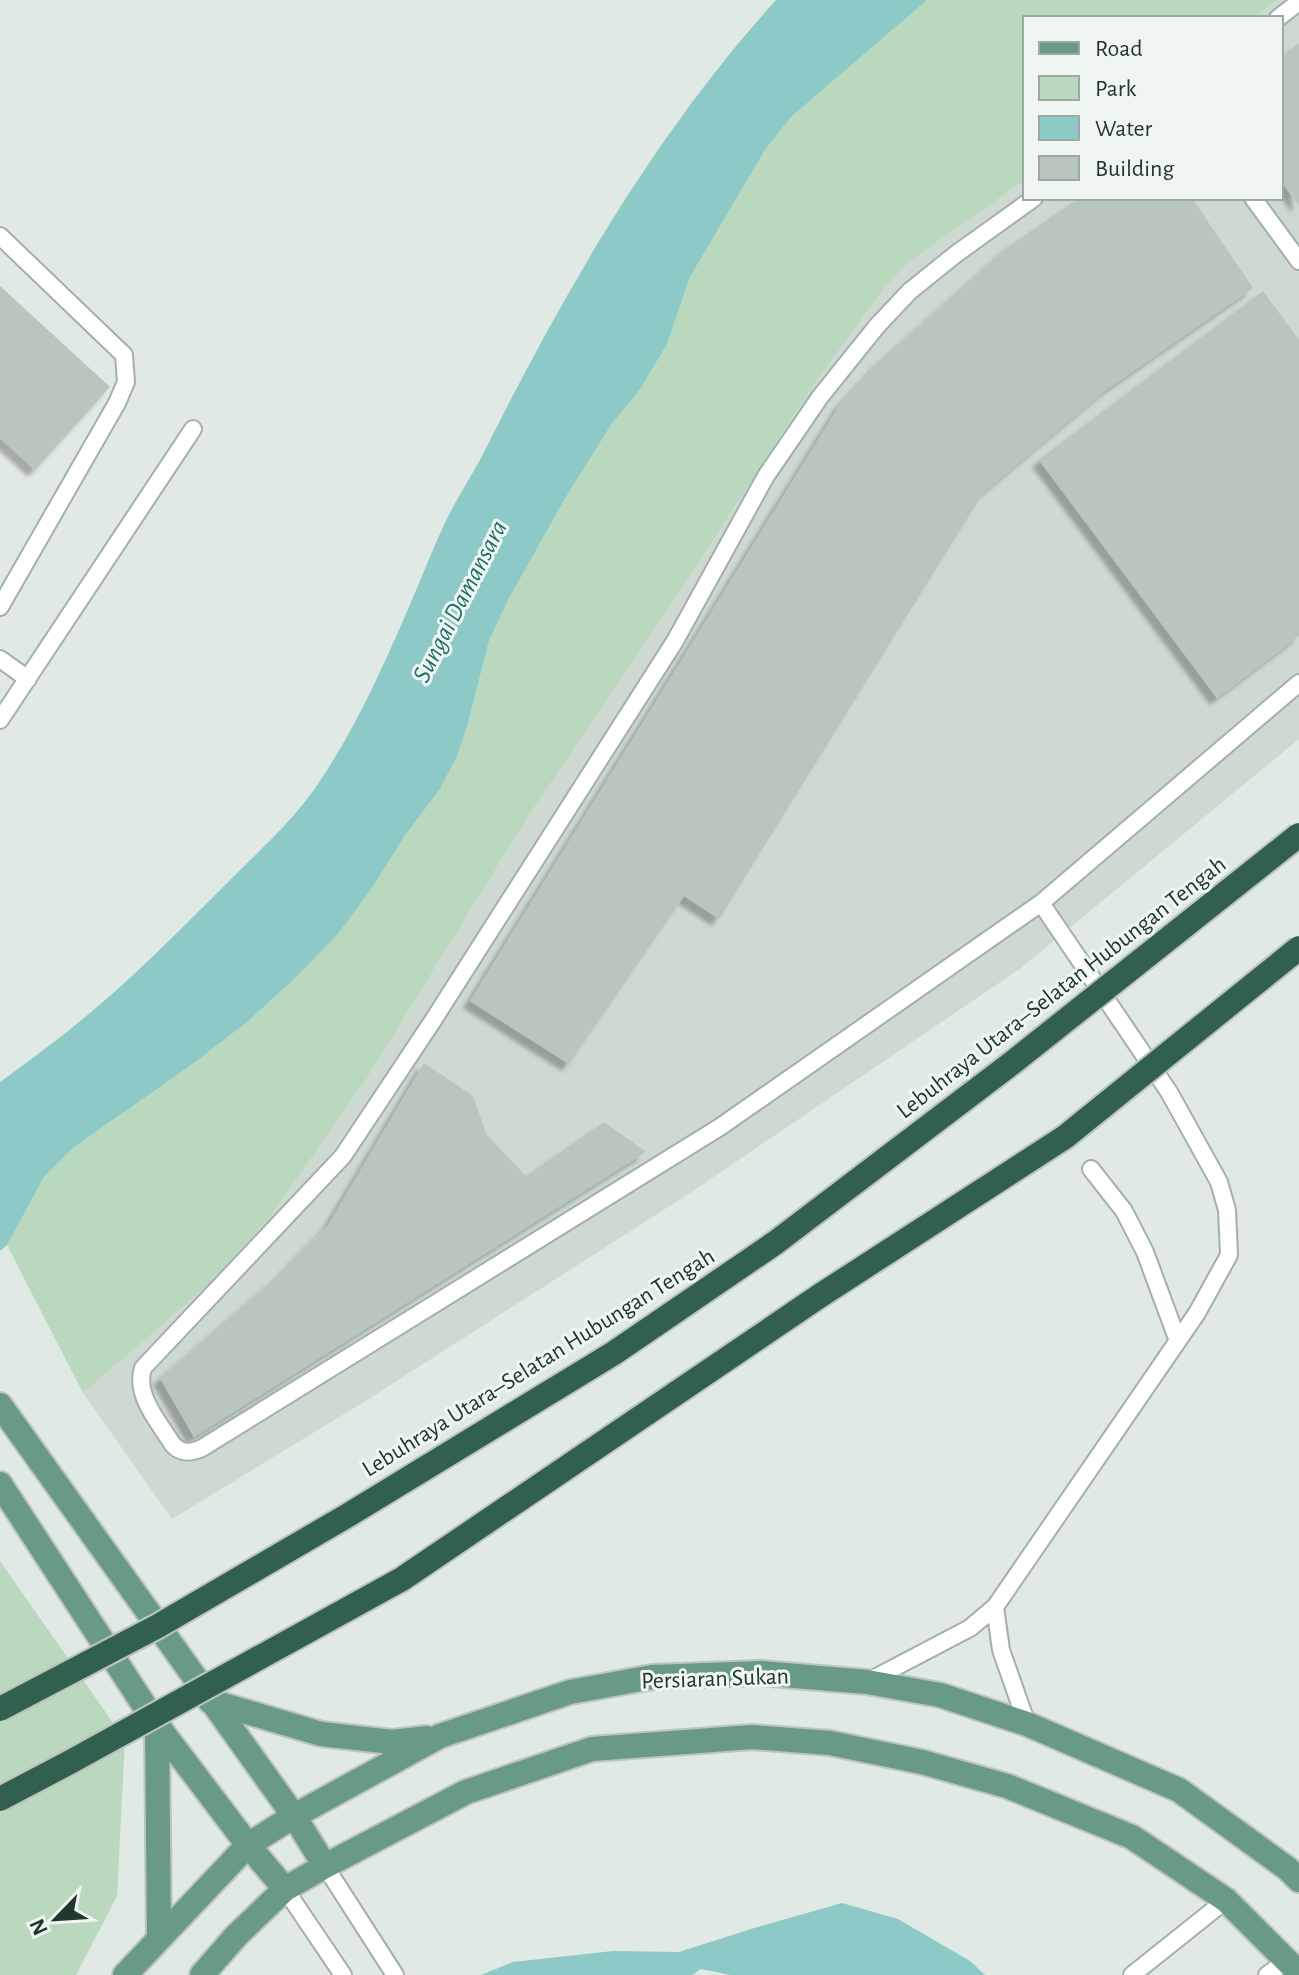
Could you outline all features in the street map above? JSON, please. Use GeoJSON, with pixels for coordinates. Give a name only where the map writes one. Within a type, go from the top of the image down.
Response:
{"type":"FeatureCollection","features":[{"type":"Feature","properties":{"kind":"highway","name":"Lebuhraya Utara–Selatan Hubungan Tengah"},"geometry":{"type":"LineString","coordinates":[[0,1709],[158,1626],[345,1517],[614,1353],[775,1243],[1025,1053],[1299,835]]}},
{"type":"Feature","properties":{"kind":"highway"},"geometry":{"type":"LineString","coordinates":[[0,1799],[402,1579],[821,1295],[1065,1137],[1299,948]]}},
{"type":"Feature","properties":{"kind":"main road"},"geometry":{"type":"LineString","coordinates":[[0,1405],[294,1816],[325,1866]]}},
{"type":"Feature","properties":{"kind":"main road"},"geometry":{"type":"LineString","coordinates":[[0,1484],[157,1725],[285,1889]]}},
{"type":"Feature","properties":{"kind":"main road","name":"Persiaran Sukan"},"geometry":{"type":"LineString","coordinates":[[125,1975],[248,1845],[294,1816],[440,1736],[570,1692],[652,1677],[761,1673],[867,1682],[940,1695],[1027,1724],[1179,1790],[1299,1880]]}},
{"type":"Feature","properties":{"kind":"main road"},"geometry":{"type":"LineString","coordinates":[[210,1701],[321,1734],[392,1742],[440,1736]]}},
{"type":"Feature","properties":{"kind":"main road"},"geometry":{"type":"LineString","coordinates":[[157,1725],[159,1938]]}},
{"type":"Feature","properties":{"kind":"main road"},"geometry":{"type":"LineString","coordinates":[[202,1975],[236,1936],[285,1889],[466,1792],[592,1749],[752,1737],[830,1743],[922,1762],[1007,1786],[1132,1837],[1226,1900],[1293,1967]]}},
{"type":"Feature","properties":{"kind":"lane"},"geometry":{"type":"LineString","coordinates":[[1281,16],[1299,2]]}},
{"type":"Feature","properties":{"kind":"lane"},"geometry":{"type":"LineString","coordinates":[[1031,200],[910,291],[877,326],[820,397],[766,476],[675,641],[343,1156],[143,1368],[140,1377],[143,1396],[173,1445],[179,1451],[194,1452],[202,1448],[720,1127],[1041,903],[1299,683]]}},
{"type":"Feature","properties":{"kind":"lane"},"geometry":{"type":"LineString","coordinates":[[1254,200],[1299,261]]}},
{"type":"Feature","properties":{"kind":"lane"},"geometry":{"type":"LineString","coordinates":[[0,236],[124,355],[126,382],[117,403],[0,607]]}},
{"type":"Feature","properties":{"kind":"lane"},"geometry":{"type":"LineString","coordinates":[[0,720],[193,429]]}},
{"type":"Feature","properties":{"kind":"lane"},"geometry":{"type":"LineString","coordinates":[[0,659],[28,679]]}},
{"type":"Feature","properties":{"kind":"lane"},"geometry":{"type":"LineString","coordinates":[[867,1682],[970,1628],[995,1607],[1197,1313],[1229,1255],[1227,1210],[1219,1182],[1169,1092],[1041,903]]}},
{"type":"Feature","properties":{"kind":"lane"},"geometry":{"type":"LineString","coordinates":[[1091,1169],[1124,1211],[1145,1252],[1178,1341]]}},
{"type":"Feature","properties":{"kind":"lane"},"geometry":{"type":"LineString","coordinates":[[995,1607],[1001,1650],[1027,1724]]}},
{"type":"Feature","properties":{"kind":"lane"},"geometry":{"type":"LineString","coordinates":[[325,1866],[395,1975]]}},
{"type":"Feature","properties":{"kind":"lane"},"geometry":{"type":"LineString","coordinates":[[285,1889],[343,1975]]}},
{"type":"Feature","properties":{"kind":"lane"},"geometry":{"type":"LineString","coordinates":[[1132,1975],[1226,1900]]}},
{"type":"Feature","properties":{"kind":"lane"},"geometry":{"type":"LineString","coordinates":[[1267,1975],[1293,1967]]}},
{"type":"Feature","properties":{"kind":"shaded area"},"geometry":{"type":"Polygon","coordinates":[[[1277,0],[1299,0],[1299,739],[1021,968],[693,1191],[367,1400],[172,1519],[83,1393],[209,1283],[270,1217],[367,1078],[529,815],[817,380],[883,289],[910,261],[1023,181],[1023,200],[1283,200],[1283,16],[1256,16],[1277,0]]]}},
{"type":"Feature","properties":{"kind":"green space"},"geometry":{"type":"Polygon","coordinates":[[[927,0],[1277,0],[1256,16],[1023,16],[1023,181],[910,261],[883,289],[817,380],[529,815],[367,1078],[270,1217],[210,1283],[83,1393],[7,1245],[44,1177],[74,1147],[246,1023],[336,935],[372,888],[404,837],[440,789],[457,756],[489,641],[508,600],[566,497],[611,425],[641,388],[667,344],[690,277],[765,150],[791,117],[927,0]]]}},
{"type":"Feature","properties":{"kind":"green space"},"geometry":{"type":"Polygon","coordinates":[[[0,1561],[125,1740],[117,1896],[76,1975],[0,1975],[0,1561]]]}},
{"type":"Feature","properties":{"kind":"water","name":"Sungai Damansara"},"geometry":{"type":"Polygon","coordinates":[[[776,0],[927,0],[791,117],[765,150],[690,277],[667,344],[641,388],[611,425],[566,497],[508,600],[489,641],[457,756],[440,789],[404,837],[372,888],[337,935],[246,1023],[74,1147],[44,1177],[7,1245],[0,1251],[0,1082],[73,1027],[131,977],[289,821],[310,795],[361,711],[448,517],[577,279],[649,163],[731,52],[776,0]]]}},
{"type":"Feature","properties":{"kind":"water"},"geometry":{"type":"Polygon","coordinates":[[[842,1903],[898,1919],[970,1961],[985,1975],[730,1975],[701,1969],[692,1975],[481,1975],[513,1962],[613,1951],[679,1952],[842,1903]]]}},
{"type":"Feature","properties":{"kind":"building"},"geometry":{"type":"Polygon","coordinates":[[[1299,43],[1299,206],[1283,184],[1283,55],[1299,43]]]}},
{"type":"Feature","properties":{"kind":"building"},"geometry":{"type":"Polygon","coordinates":[[[1076,200],[1193,200],[1253,288],[1106,390],[983,493],[719,919],[684,896],[569,1064],[470,1001],[841,403],[880,361],[1008,247],[1076,200]]]}},
{"type":"Feature","properties":{"kind":"building"},"geometry":{"type":"Polygon","coordinates":[[[0,286],[110,387],[35,470],[0,438],[0,286]]]}},
{"type":"Feature","properties":{"kind":"building"},"geometry":{"type":"Polygon","coordinates":[[[1263,291],[1299,340],[1299,636],[1217,698],[1039,460],[1263,291]]]}},
{"type":"Feature","properties":{"kind":"building"},"geometry":{"type":"Polygon","coordinates":[[[424,1063],[473,1096],[487,1135],[526,1176],[604,1122],[646,1152],[194,1437],[160,1378],[277,1277],[328,1225],[424,1063]]]}}]}
